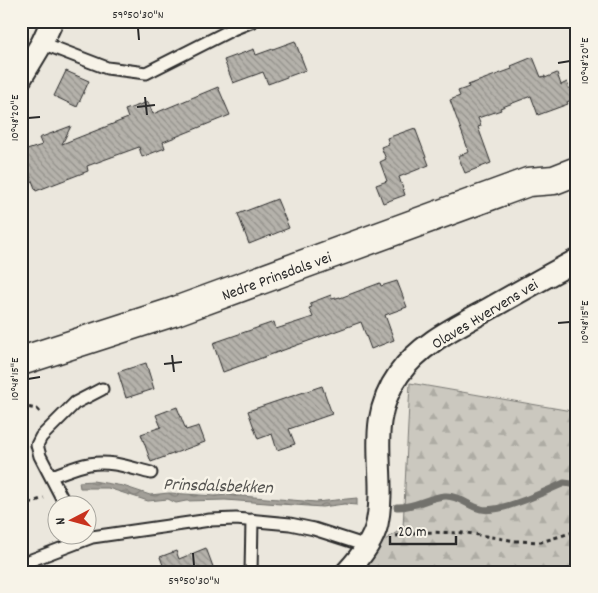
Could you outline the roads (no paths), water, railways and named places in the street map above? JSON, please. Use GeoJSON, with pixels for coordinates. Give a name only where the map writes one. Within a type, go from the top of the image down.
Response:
{"type":"FeatureCollection","features":[{"type":"Feature","properties":{"kind":"main road","name":"Nedre Prinsdals vei"},"geometry":{"type":"LineString","coordinates":[[528,182],[549,164],[577,154]]}},
{"type":"Feature","properties":{"kind":"main road","name":"Nedre Prinsdals vei"},"geometry":{"type":"LineString","coordinates":[[21,361],[182,309],[528,182],[554,180],[577,171]]}},
{"type":"Feature","properties":{"kind":"street"},"geometry":{"type":"LineString","coordinates":[[21,78],[42,43],[52,21]]}},
{"type":"Feature","properties":{"kind":"street","name":"Olaves Hvervens vei"},"geometry":{"type":"LineString","coordinates":[[347,572],[367,546],[377,525],[380,501],[378,440],[381,413],[392,385],[399,374],[425,348],[447,332],[577,260]]}},
{"type":"Feature","properties":{"kind":"lane"},"geometry":{"type":"LineString","coordinates":[[42,43],[107,68],[146,73],[233,29],[253,21]]}},
{"type":"Feature","properties":{"kind":"lane"},"geometry":{"type":"LineString","coordinates":[[60,496],[37,446],[41,437],[76,403],[102,389]]}},
{"type":"Feature","properties":{"kind":"lane"},"geometry":{"type":"LineString","coordinates":[[52,476],[88,464],[104,463],[116,464],[151,473]]}},
{"type":"Feature","properties":{"kind":"lane"},"geometry":{"type":"LineString","coordinates":[[98,533],[210,520],[252,520],[290,524],[314,529],[367,546]]}},
{"type":"Feature","properties":{"kind":"lane"},"geometry":{"type":"LineString","coordinates":[[251,572],[252,520]]}},
{"type":"Feature","properties":{"kind":"lane"},"geometry":{"type":"LineString","coordinates":[[21,564],[62,546]]}},
{"type":"Feature","properties":{"kind":"water","name":"Prinsdalsbekken"},"geometry":{"type":"Polygon","coordinates":[[[93,481],[123,486],[150,495],[169,493],[229,495],[316,502],[357,498],[357,505],[344,504],[322,507],[225,500],[176,503],[168,499],[148,501],[108,488],[80,488],[79,482],[93,481]]]}},
{"type":"Feature","properties":{"kind":"waterway","name":"Prinsdalsbekken"},"geometry":{"type":"LineString","coordinates":[[397,507],[410,506],[433,498],[450,496],[476,508],[489,510],[522,501],[564,483],[572,484],[577,488]]}}]}
